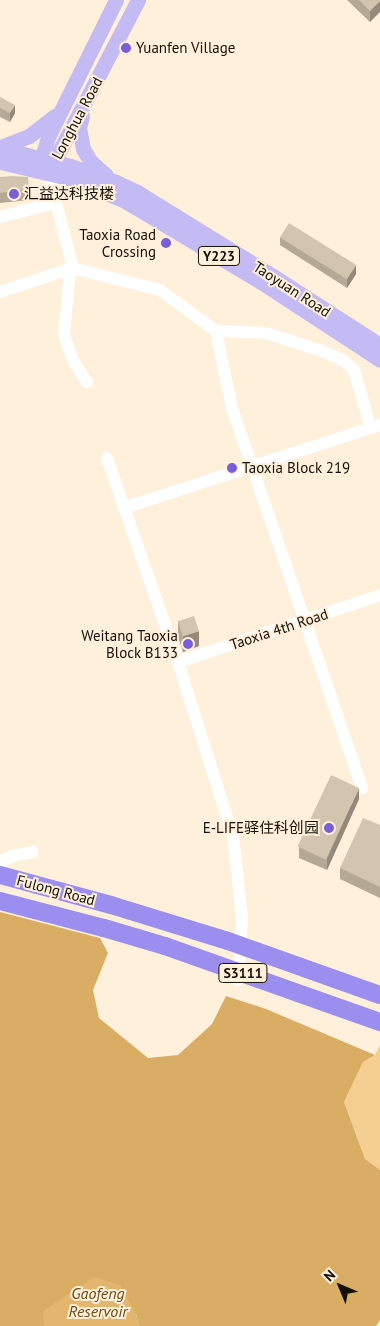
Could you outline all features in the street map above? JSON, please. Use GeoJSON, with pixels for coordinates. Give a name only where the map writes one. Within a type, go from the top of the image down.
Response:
{"type":"FeatureCollection","features":[{"type":"Feature","properties":{"kind":"highway","name":"Fulong Road"},"geometry":{"type":"LineString","coordinates":[[0,875],[111,905],[228,941],[380,995]]}},
{"type":"Feature","properties":{"kind":"highway","name":"Fulong Road"},"geometry":{"type":"LineString","coordinates":[[0,901],[30,907],[104,928],[202,959],[380,1022]]}},
{"type":"Feature","properties":{"kind":"main road","name":"Longhua Road"},"geometry":{"type":"LineString","coordinates":[[48,164],[62,107],[116,0]]}},
{"type":"Feature","properties":{"kind":"main road","name":"Longhua Road"},"geometry":{"type":"LineString","coordinates":[[48,164],[85,105],[138,0]]}},
{"type":"Feature","properties":{"kind":"main road"},"geometry":{"type":"LineString","coordinates":[[85,105],[79,128],[83,150],[91,162],[116,182]]}},
{"type":"Feature","properties":{"kind":"main road"},"geometry":{"type":"LineString","coordinates":[[0,148],[29,136],[56,116],[62,107]]}},
{"type":"Feature","properties":{"kind":"main road"},"geometry":{"type":"LineString","coordinates":[[0,148],[48,164]]}},
{"type":"Feature","properties":{"kind":"main road"},"geometry":{"type":"LineString","coordinates":[[0,162],[48,164]]}},
{"type":"Feature","properties":{"kind":"main road","name":"Taoyuan Road"},"geometry":{"type":"LineString","coordinates":[[48,164],[116,182],[180,218],[380,345]]}},
{"type":"Feature","properties":{"kind":"main road","name":"Taoyuan Road"},"geometry":{"type":"LineString","coordinates":[[48,164],[156,218],[261,282],[380,360]]}},
{"type":"Feature","properties":{"kind":"street"},"geometry":{"type":"LineString","coordinates":[[48,164],[72,268],[64,335],[74,362],[87,382]]}},
{"type":"Feature","properties":{"kind":"street"},"geometry":{"type":"LineString","coordinates":[[0,217],[56,203]]}},
{"type":"Feature","properties":{"kind":"street"},"geometry":{"type":"LineString","coordinates":[[0,292],[72,268],[160,290],[216,331],[266,333],[322,351],[344,361],[354,370],[375,427],[124,508]]}},
{"type":"Feature","properties":{"kind":"street"},"geometry":{"type":"LineString","coordinates":[[216,331],[232,408],[362,788]]}},
{"type":"Feature","properties":{"kind":"street"},"geometry":{"type":"LineString","coordinates":[[107,458],[178,662],[233,836],[242,918],[238,980]]}},
{"type":"Feature","properties":{"kind":"street","name":"Taoxia 4th Road"},"geometry":{"type":"LineString","coordinates":[[178,662],[380,595]]}},
{"type":"Feature","properties":{"kind":"street"},"geometry":{"type":"LineString","coordinates":[[0,862],[12,856],[33,852]]}},
{"type":"Feature","properties":{"kind":"shaded area"},"geometry":{"type":"Polygon","coordinates":[[[0,912],[100,938],[108,953],[93,990],[99,1018],[148,1058],[178,1055],[212,1024],[226,996],[266,1009],[375,1055],[363,1062],[344,1102],[365,1159],[380,1170],[380,1320],[376,1326],[139,1326],[136,1314],[44,1311],[44,1326],[0,1326],[0,912]]]}},
{"type":"Feature","properties":{"kind":"shaded area"},"geometry":{"type":"Polygon","coordinates":[[[380,1045],[380,1170],[365,1159],[344,1102],[363,1062],[375,1055],[380,1045]]]}},
{"type":"Feature","properties":{"kind":"water","name":"Gaofeng Reservoir"},"geometry":{"type":"Polygon","coordinates":[[[94,1277],[120,1285],[136,1314],[139,1326],[44,1326],[43,1311],[94,1277]]]}},
{"type":"Feature","properties":{"kind":"building"},"geometry":{"type":"Polygon","coordinates":[[[359,0],[380,0],[380,1],[370,11],[359,0]]]}},
{"type":"Feature","properties":{"kind":"building"},"geometry":{"type":"Polygon","coordinates":[[[0,97],[15,105],[10,113],[0,108],[0,97]]]}},
{"type":"Feature","properties":{"kind":"building"},"geometry":{"type":"Polygon","coordinates":[[[0,177],[28,177],[29,189],[0,193],[0,177]]]}},
{"type":"Feature","properties":{"kind":"building"},"geometry":{"type":"Polygon","coordinates":[[[289,223],[356,265],[347,279],[280,237],[289,223]]]}},
{"type":"Feature","properties":{"kind":"building"},"geometry":{"type":"Polygon","coordinates":[[[194,616],[199,631],[183,636],[178,621],[194,616]]]}},
{"type":"Feature","properties":{"kind":"building","name":"E-LIFE驿住科创园"},"geometry":{"type":"Polygon","coordinates":[[[331,775],[359,788],[326,860],[298,847],[331,775]]]}},
{"type":"Feature","properties":{"kind":"building"},"geometry":{"type":"Polygon","coordinates":[[[363,818],[380,825],[380,887],[340,868],[363,818]]]}},
{"type":"Feature","properties":{"kind":"place","name":"Yuanfen Village"},"geometry":{"type":"Point","coordinates":[126,48]}},
{"type":"Feature","properties":{"kind":"place","name":"汇益达科技楼"},"geometry":{"type":"Point","coordinates":[14,194]}},
{"type":"Feature","properties":{"kind":"place","name":"Taoxia Road Crossing"},"geometry":{"type":"Point","coordinates":[166,243]}},
{"type":"Feature","properties":{"kind":"place","name":"Taoxia Block 219"},"geometry":{"type":"Point","coordinates":[232,468]}},
{"type":"Feature","properties":{"kind":"place","name":"Weitang Taoxia Block B133"},"geometry":{"type":"Point","coordinates":[188,644]}},
{"type":"Feature","properties":{"kind":"place","name":"E-LIFE驿住科创园"},"geometry":{"type":"Point","coordinates":[329,828]}}]}
